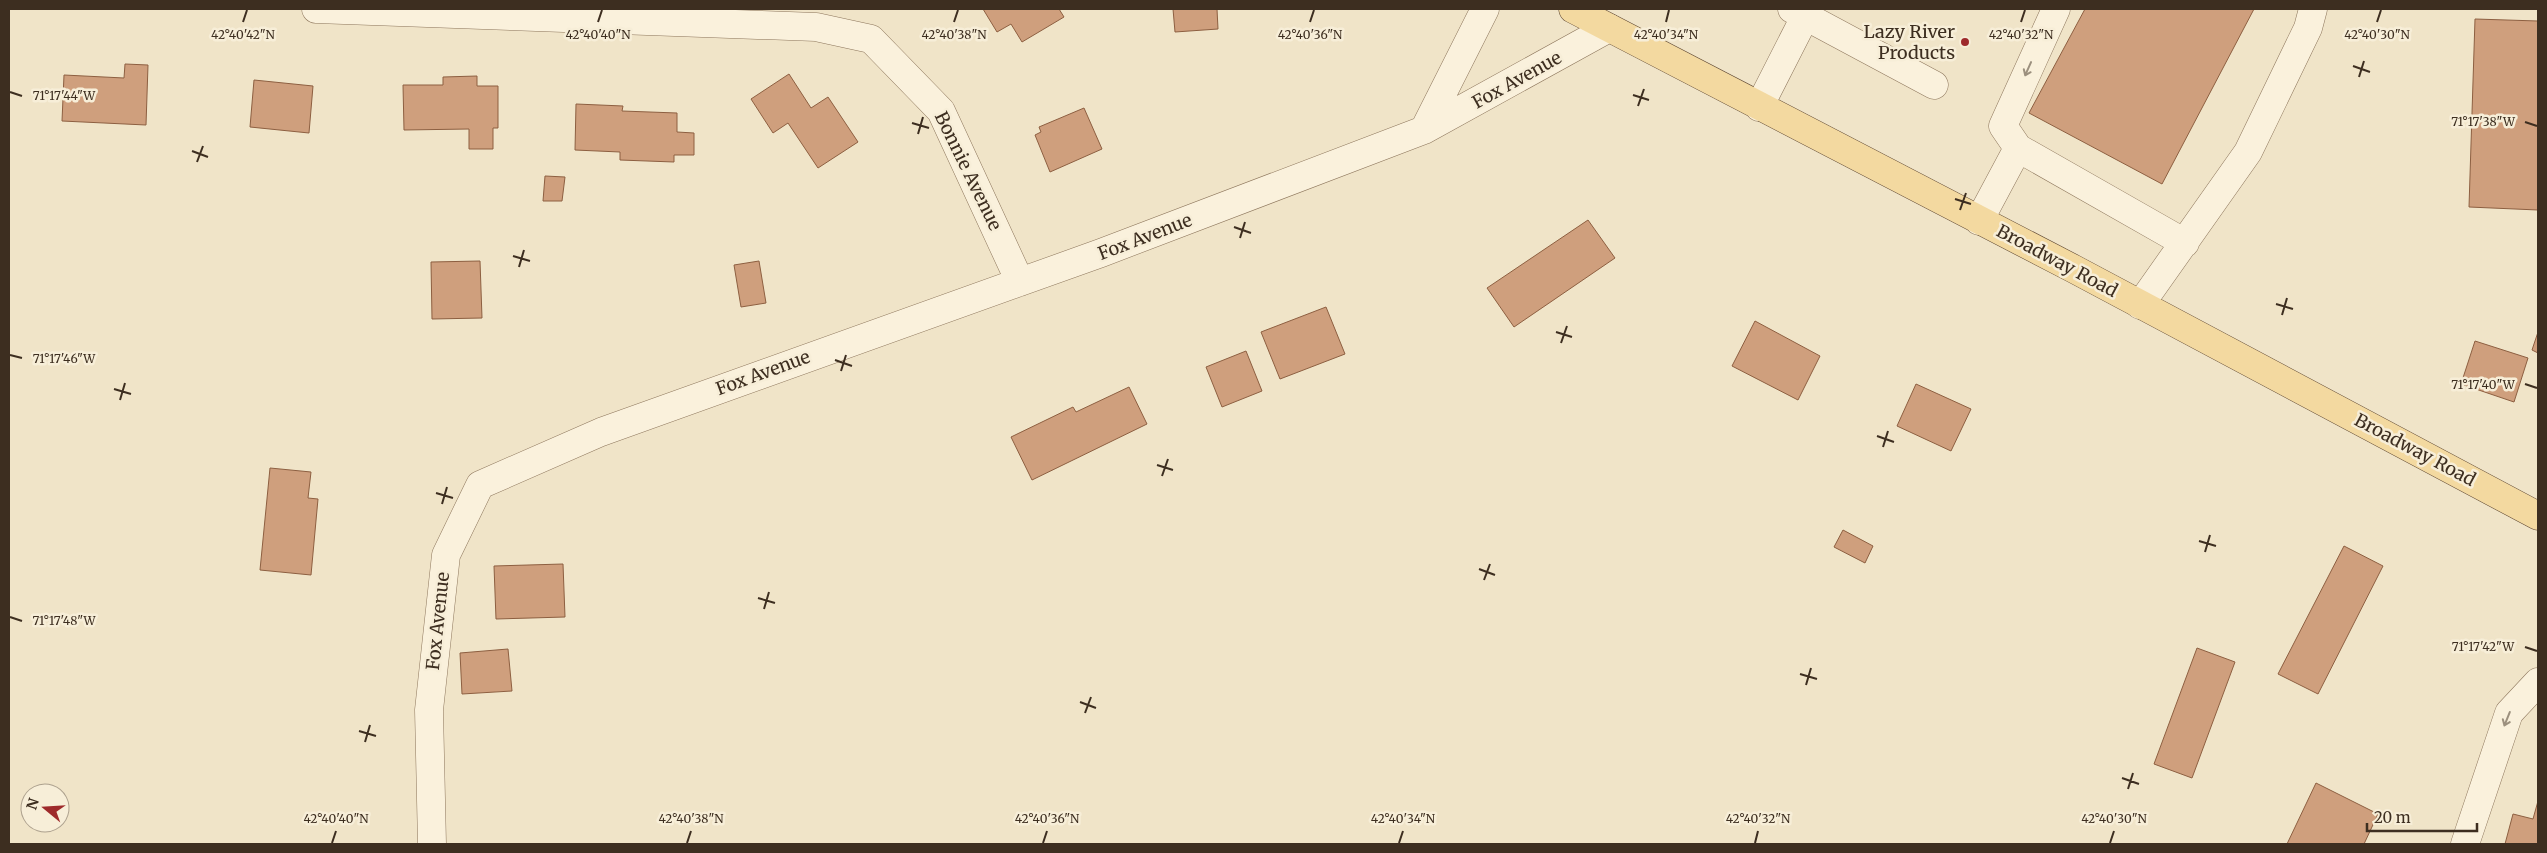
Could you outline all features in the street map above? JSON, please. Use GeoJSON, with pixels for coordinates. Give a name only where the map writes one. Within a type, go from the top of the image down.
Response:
{"type":"FeatureCollection","features":[{"type":"Feature","properties":{"kind":"main road","name":"Broadway Road"},"geometry":{"type":"LineString","coordinates":[[1573,9],[2140,305],[2538,516]]}},
{"type":"Feature","properties":{"kind":"street","name":"Bonnie Avenue"},"geometry":{"type":"LineString","coordinates":[[316,9],[413,10],[816,27],[870,39],[941,111],[993,219],[1020,282]]}},
{"type":"Feature","properties":{"kind":"street","name":"Fox Avenue"},"geometry":{"type":"LineString","coordinates":[[1424,130],[1485,9]]}},
{"type":"Feature","properties":{"kind":"street"},"geometry":{"type":"LineString","coordinates":[[2056,9],[2003,126],[2018,148],[2185,243]]}},
{"type":"Feature","properties":{"kind":"street"},"geometry":{"type":"LineString","coordinates":[[2140,305],[2248,152],[2308,28],[2313,9]]}},
{"type":"Feature","properties":{"kind":"street"},"geometry":{"type":"LineString","coordinates":[[1759,106],[1802,11],[1934,85]]}},
{"type":"Feature","properties":{"kind":"street","name":"Fox Avenue"},"geometry":{"type":"LineString","coordinates":[[432,844],[429,710],[446,555],[480,485],[601,432],[1101,253],[1424,130],[1609,28]]}},
{"type":"Feature","properties":{"kind":"street"},"geometry":{"type":"LineString","coordinates":[[1980,221],[2018,148]]}},
{"type":"Feature","properties":{"kind":"street"},"geometry":{"type":"LineString","coordinates":[[2465,844],[2509,713],[2538,682]]}},
{"type":"Feature","properties":{"kind":"building"},"geometry":{"type":"Polygon","coordinates":[[[983,9],[1059,9],[1064,17],[1022,42],[1011,24],[997,32],[983,9]]]}},
{"type":"Feature","properties":{"kind":"building"},"geometry":{"type":"Polygon","coordinates":[[[1173,9],[1217,9],[1218,29],[1175,32],[1173,9]]]}},
{"type":"Feature","properties":{"kind":"building"},"geometry":{"type":"Polygon","coordinates":[[[2085,9],[2254,9],[2162,184],[2029,113],[2085,9]]]}},
{"type":"Feature","properties":{"kind":"building"},"geometry":{"type":"Polygon","coordinates":[[[2475,19],[2538,21],[2538,210],[2469,207],[2475,19]]]}},
{"type":"Feature","properties":{"kind":"building"},"geometry":{"type":"Polygon","coordinates":[[[125,64],[148,65],[146,125],[62,121],[64,75],[124,78],[125,64]]]}},
{"type":"Feature","properties":{"kind":"building"},"geometry":{"type":"Polygon","coordinates":[[[789,74],[811,108],[828,97],[858,142],[818,168],[788,123],[773,133],[751,99],[789,74]]]}},
{"type":"Feature","properties":{"kind":"building"},"geometry":{"type":"Polygon","coordinates":[[[477,76],[477,86],[498,86],[498,128],[493,128],[493,149],[469,149],[469,129],[404,130],[403,85],[443,85],[443,77],[477,76]]]}},
{"type":"Feature","properties":{"kind":"building"},"geometry":{"type":"Polygon","coordinates":[[[254,80],[313,86],[309,133],[250,127],[254,80]]]}},
{"type":"Feature","properties":{"kind":"building"},"geometry":{"type":"Polygon","coordinates":[[[576,104],[623,106],[622,111],[677,113],[677,132],[694,133],[694,155],[674,155],[674,162],[620,160],[620,152],[575,150],[576,104]]]}},
{"type":"Feature","properties":{"kind":"building"},"geometry":{"type":"Polygon","coordinates":[[[1084,108],[1102,149],[1050,172],[1035,135],[1041,132],[1039,127],[1084,108]]]}},
{"type":"Feature","properties":{"kind":"building"},"geometry":{"type":"Polygon","coordinates":[[[545,176],[565,177],[562,201],[543,201],[545,176]]]}},
{"type":"Feature","properties":{"kind":"building"},"geometry":{"type":"Polygon","coordinates":[[[1588,220],[1615,258],[1514,327],[1487,288],[1588,220]]]}},
{"type":"Feature","properties":{"kind":"building"},"geometry":{"type":"Polygon","coordinates":[[[480,261],[482,318],[432,319],[431,262],[480,261]]]}},
{"type":"Feature","properties":{"kind":"building"},"geometry":{"type":"Polygon","coordinates":[[[759,261],[766,303],[741,307],[734,265],[759,261]]]}},
{"type":"Feature","properties":{"kind":"building"},"geometry":{"type":"Polygon","coordinates":[[[1326,307],[1345,354],[1280,379],[1261,332],[1326,307]]]}},
{"type":"Feature","properties":{"kind":"building"},"geometry":{"type":"Polygon","coordinates":[[[1755,321],[1820,356],[1798,400],[1732,366],[1755,321]]]}},
{"type":"Feature","properties":{"kind":"building"},"geometry":{"type":"Polygon","coordinates":[[[2538,332],[2538,353],[2532,350],[2538,332]]]}},
{"type":"Feature","properties":{"kind":"building"},"geometry":{"type":"Polygon","coordinates":[[[2475,341],[2528,358],[2514,402],[2461,384],[2475,341]]]}},
{"type":"Feature","properties":{"kind":"building"},"geometry":{"type":"Polygon","coordinates":[[[1246,351],[1262,391],[1222,407],[1206,367],[1246,351]]]}},
{"type":"Feature","properties":{"kind":"building"},"geometry":{"type":"Polygon","coordinates":[[[1916,384],[1971,409],[1951,451],[1897,426],[1916,384]]]}},
{"type":"Feature","properties":{"kind":"building"},"geometry":{"type":"Polygon","coordinates":[[[1129,387],[1147,424],[1032,480],[1011,437],[1073,407],[1076,412],[1129,387]]]}},
{"type":"Feature","properties":{"kind":"building"},"geometry":{"type":"Polygon","coordinates":[[[270,468],[311,472],[308,498],[318,499],[311,575],[260,570],[270,468]]]}},
{"type":"Feature","properties":{"kind":"building"},"geometry":{"type":"Polygon","coordinates":[[[1843,530],[1873,546],[1865,563],[1834,547],[1843,530]]]}},
{"type":"Feature","properties":{"kind":"building"},"geometry":{"type":"Polygon","coordinates":[[[2344,546],[2383,566],[2318,694],[2278,674],[2344,546]]]}},
{"type":"Feature","properties":{"kind":"building"},"geometry":{"type":"Polygon","coordinates":[[[563,564],[565,617],[496,619],[494,566],[563,564]]]}},
{"type":"Feature","properties":{"kind":"building"},"geometry":{"type":"Polygon","coordinates":[[[2197,648],[2235,662],[2192,778],[2154,764],[2197,648]]]}},
{"type":"Feature","properties":{"kind":"building"},"geometry":{"type":"Polygon","coordinates":[[[508,649],[512,691],[462,694],[460,653],[508,649]]]}},
{"type":"Feature","properties":{"kind":"building"},"geometry":{"type":"Polygon","coordinates":[[[2316,783],[2378,814],[2364,844],[2287,844],[2316,783]]]}},
{"type":"Feature","properties":{"kind":"building"},"geometry":{"type":"Polygon","coordinates":[[[2538,801],[2538,844],[2505,844],[2513,814],[2533,819],[2538,801]]]}},
{"type":"Feature","properties":{"kind":"place","name":"Lazy River Products"},"geometry":{"type":"Point","coordinates":[1965,42]}}]}
